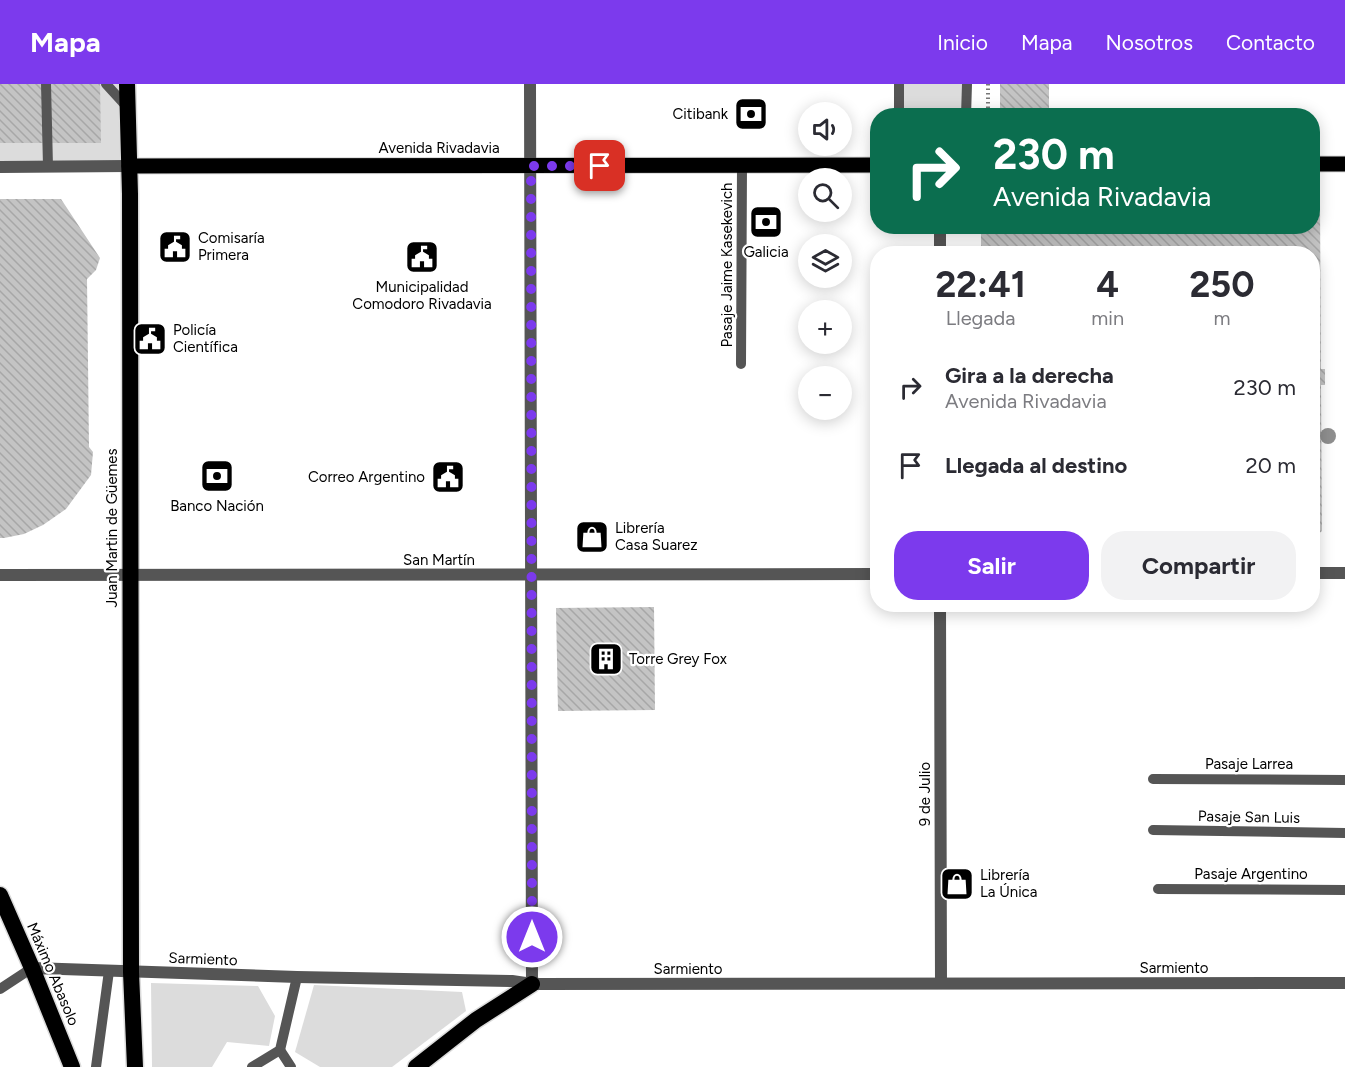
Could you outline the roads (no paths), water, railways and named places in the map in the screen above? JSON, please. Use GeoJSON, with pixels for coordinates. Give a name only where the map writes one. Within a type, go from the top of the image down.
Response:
{"type":"FeatureCollection","features":[{"type":"Feature","properties":{"kind":"highway","name":"Juan Martin de Güemes"},"geometry":{"type":"LineString","coordinates":[[127,84],[130,972],[135,1022],[135,1067]]}},
{"type":"Feature","properties":{"kind":"highway","name":"Máximo Abasolo"},"geometry":{"type":"LineString","coordinates":[[0,895],[72,1067]]}},
{"type":"Feature","properties":{"kind":"highway"},"geometry":{"type":"LineString","coordinates":[[417,1067],[476,1020],[532,984]]}},
{"type":"Feature","properties":{"kind":"main road"},"geometry":{"type":"LineString","coordinates":[[1320,164],[1345,164]]}},
{"type":"Feature","properties":{"kind":"main road","name":"Avenida Rivadavia"},"geometry":{"type":"LineString","coordinates":[[129,166],[870,165]]}},
{"type":"Feature","properties":{"kind":"street"},"geometry":{"type":"LineString","coordinates":[[530,84],[532,984]]}},
{"type":"Feature","properties":{"kind":"street","name":"Avenida Rivadavia"},"geometry":{"type":"LineString","coordinates":[[0,167],[129,166]]}},
{"type":"Feature","properties":{"kind":"street"},"geometry":{"type":"LineString","coordinates":[[1320,573],[1345,573]]}},
{"type":"Feature","properties":{"kind":"street","name":"San Martín"},"geometry":{"type":"LineString","coordinates":[[0,575],[870,574]]}},
{"type":"Feature","properties":{"kind":"street","name":"9 de Julio"},"geometry":{"type":"LineString","coordinates":[[940,612],[941,983]]}},
{"type":"Feature","properties":{"kind":"street","name":"Sarmiento"},"geometry":{"type":"LineString","coordinates":[[32,968],[297,977],[512,981],[532,984],[1345,983]]}},
{"type":"Feature","properties":{"kind":"lane"},"geometry":{"type":"LineString","coordinates":[[46,84],[48,166]]}},
{"type":"Feature","properties":{"kind":"lane"},"geometry":{"type":"LineString","coordinates":[[106,84],[127,107]]}},
{"type":"Feature","properties":{"kind":"lane"},"geometry":{"type":"LineString","coordinates":[[899,84],[899,108]]}},
{"type":"Feature","properties":{"kind":"lane"},"geometry":{"type":"LineString","coordinates":[[966,108],[967,84]]}},
{"type":"Feature","properties":{"kind":"lane","name":"Pasaje Jaime Kasekevich"},"geometry":{"type":"LineString","coordinates":[[741,364],[742,166]]}},
{"type":"Feature","properties":{"kind":"lane","name":"Pasaje Larrea"},"geometry":{"type":"LineString","coordinates":[[1153,779],[1345,780]]}},
{"type":"Feature","properties":{"kind":"lane","name":"Pasaje San Luis"},"geometry":{"type":"LineString","coordinates":[[1153,830],[1345,833]]}},
{"type":"Feature","properties":{"kind":"lane","name":"Pasaje Argentino"},"geometry":{"type":"LineString","coordinates":[[1158,889],[1345,890]]}},
{"type":"Feature","properties":{"kind":"lane"},"geometry":{"type":"LineString","coordinates":[[0,989],[32,968]]}},
{"type":"Feature","properties":{"kind":"lane"},"geometry":{"type":"LineString","coordinates":[[96,1067],[110,971]]}},
{"type":"Feature","properties":{"kind":"lane"},"geometry":{"type":"LineString","coordinates":[[252,1067],[280,1050],[297,977]]}},
{"type":"Feature","properties":{"kind":"lane"},"geometry":{"type":"LineString","coordinates":[[280,1050],[291,1067]]}},
{"type":"Feature","properties":{"kind":"place","name":"Citibank"},"geometry":{"type":"Point","coordinates":[751,114]}},
{"type":"Feature","properties":{"kind":"place","name":"Galicia"},"geometry":{"type":"Point","coordinates":[766,222]}},
{"type":"Feature","properties":{"kind":"place","name":"Comisaría Primera"},"geometry":{"type":"Point","coordinates":[175,247]}},
{"type":"Feature","properties":{"kind":"place","name":"Municipalidad Comodoro Rivadavia"},"geometry":{"type":"Point","coordinates":[422,257]}},
{"type":"Feature","properties":{"kind":"place","name":"Policía Científica"},"geometry":{"type":"Point","coordinates":[150,339]}},
{"type":"Feature","properties":{"kind":"place","name":"Banco Nación"},"geometry":{"type":"Point","coordinates":[217,476]}},
{"type":"Feature","properties":{"kind":"place","name":"Correo Argentino"},"geometry":{"type":"Point","coordinates":[448,477]}},
{"type":"Feature","properties":{"kind":"place","name":"Librería Casa Suarez"},"geometry":{"type":"Point","coordinates":[592,537]}},
{"type":"Feature","properties":{"kind":"place","name":"Torre Grey Fox"},"geometry":{"type":"Point","coordinates":[606,659]}},
{"type":"Feature","properties":{"kind":"place","name":"Librería La Única"},"geometry":{"type":"Point","coordinates":[957,884]}}]}
